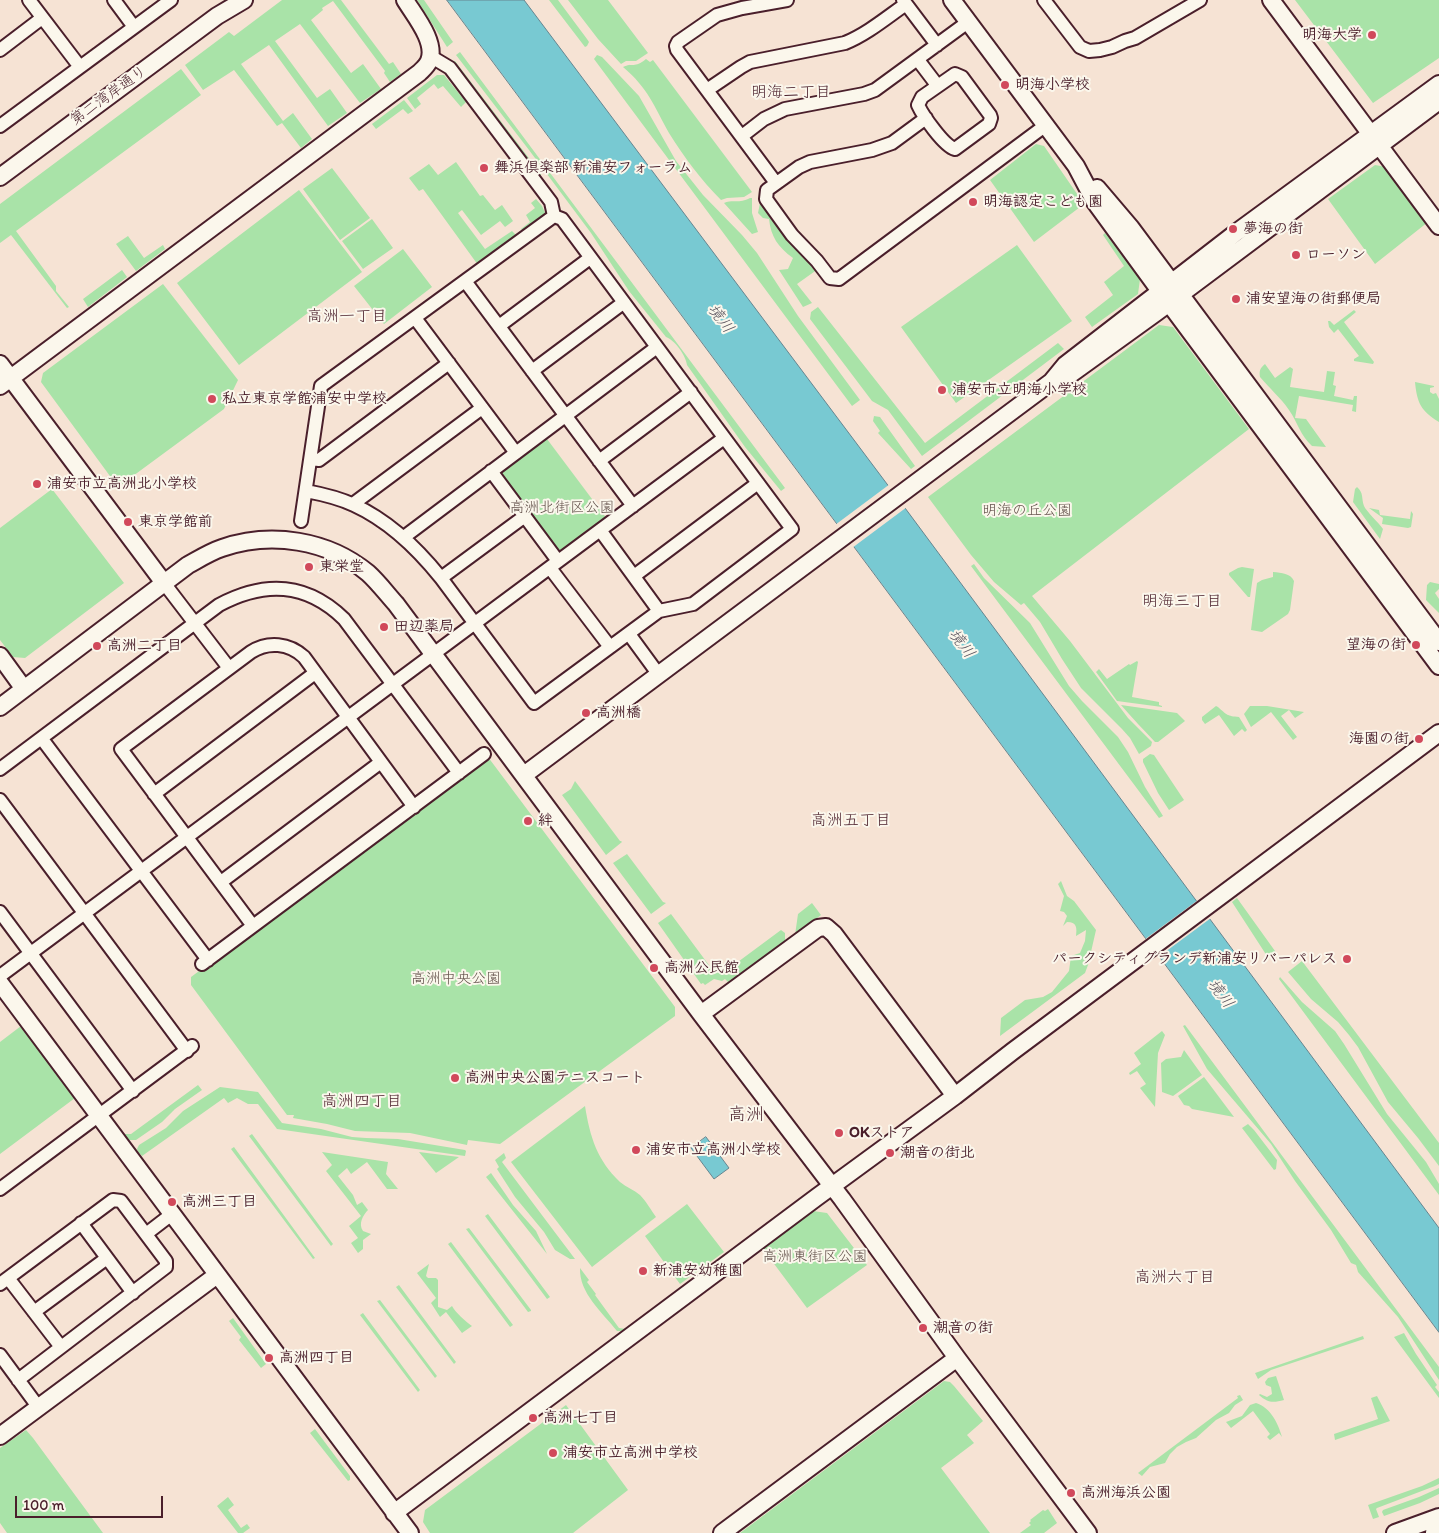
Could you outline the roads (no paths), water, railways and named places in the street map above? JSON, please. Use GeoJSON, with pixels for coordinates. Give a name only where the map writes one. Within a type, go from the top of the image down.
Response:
{"type":"FeatureCollection","features":[{"type":"Feature","properties":{"kind":"street"},"geometry":{"type":"LineString","coordinates":[[29,0],[80,67]]}},
{"type":"Feature","properties":{"kind":"street"},"geometry":{"type":"LineString","coordinates":[[114,0],[134,27]]}},
{"type":"Feature","properties":{"kind":"street"},"geometry":{"type":"LineString","coordinates":[[0,126],[171,0]]}},
{"type":"Feature","properties":{"kind":"street","name":"第二湾岸通り"},"geometry":{"type":"LineString","coordinates":[[218,16],[233,0]]}},
{"type":"Feature","properties":{"kind":"street","name":"第二湾岸通り"},"geometry":{"type":"LineString","coordinates":[[0,177],[218,16],[244,0]]}},
{"type":"Feature","properties":{"kind":"street"},"geometry":{"type":"LineString","coordinates":[[5,382],[420,73],[426,67],[431,50],[426,34],[405,0]]}},
{"type":"Feature","properties":{"kind":"street"},"geometry":{"type":"LineString","coordinates":[[776,184],[676,50],[676,46],[678,42],[716,15],[787,0]]}},
{"type":"Feature","properties":{"kind":"street"},"geometry":{"type":"LineString","coordinates":[[952,0],[1076,166],[1095,202],[1170,293],[1439,642]]}},
{"type":"Feature","properties":{"kind":"street"},"geometry":{"type":"LineString","coordinates":[[1044,0],[1080,47],[1088,51],[1112,47],[1135,38],[1200,0]]}},
{"type":"Feature","properties":{"kind":"street"},"geometry":{"type":"LineString","coordinates":[[1271,0],[1439,226]]}},
{"type":"Feature","properties":{"kind":"street"},"geometry":{"type":"LineString","coordinates":[[707,90],[750,62],[844,43],[863,35],[904,2],[937,45]]}},
{"type":"Feature","properties":{"kind":"street"},"geometry":{"type":"LineString","coordinates":[[0,50],[42,18]]}},
{"type":"Feature","properties":{"kind":"street"},"geometry":{"type":"LineString","coordinates":[[742,136],[764,119],[785,109],[864,94],[875,90],[968,22]]}},
{"type":"Feature","properties":{"kind":"street"},"geometry":{"type":"LineString","coordinates":[[430,56],[450,68],[551,202],[554,216]]}},
{"type":"Feature","properties":{"kind":"street"},"geometry":{"type":"LineString","coordinates":[[918,60],[937,85]]}},
{"type":"Feature","properties":{"kind":"street"},"geometry":{"type":"LineString","coordinates":[[959,74],[990,115],[989,124],[955,149],[948,146],[918,105],[919,100],[937,85],[952,75],[959,74]]}},
{"type":"Feature","properties":{"kind":"street"},"geometry":{"type":"LineString","coordinates":[[1375,140],[1439,84]]}},
{"type":"Feature","properties":{"kind":"street"},"geometry":{"type":"LineString","coordinates":[[524,775],[1051,382],[1065,364],[1170,293],[1237,232],[1375,140],[1439,101]]}},
{"type":"Feature","properties":{"kind":"street"},"geometry":{"type":"LineString","coordinates":[[926,118],[892,143],[872,150],[810,162],[799,167],[768,190],[766,199],[792,235],[817,261],[830,278],[839,279],[1046,125]]}},
{"type":"Feature","properties":{"kind":"street"},"geometry":{"type":"LineString","coordinates":[[306,491],[353,504],[376,516],[404,537],[442,578],[534,703],[659,611],[694,604],[792,529],[562,219],[554,216]]}},
{"type":"Feature","properties":{"kind":"street"},"geometry":{"type":"LineString","coordinates":[[301,521],[321,386],[554,216]]}},
{"type":"Feature","properties":{"kind":"street"},"geometry":{"type":"LineString","coordinates":[[499,326],[590,258]]}},
{"type":"Feature","properties":{"kind":"street"},"geometry":{"type":"LineString","coordinates":[[465,282],[632,506]]}},
{"type":"Feature","properties":{"kind":"street"},"geometry":{"type":"LineString","coordinates":[[1170,293],[1439,666]]}},
{"type":"Feature","properties":{"kind":"street"},"geometry":{"type":"LineString","coordinates":[[532,370],[623,303]]}},
{"type":"Feature","properties":{"kind":"street"},"geometry":{"type":"LineString","coordinates":[[415,318],[516,452]]}},
{"type":"Feature","properties":{"kind":"street"},"geometry":{"type":"LineString","coordinates":[[404,537],[657,347]]}},
{"type":"Feature","properties":{"kind":"street"},"geometry":{"type":"LineString","coordinates":[[311,459],[319,460],[449,363]]}},
{"type":"Feature","properties":{"kind":"street"},"geometry":{"type":"LineString","coordinates":[[0,364],[5,382],[229,668]]}},
{"type":"Feature","properties":{"kind":"street"},"geometry":{"type":"LineString","coordinates":[[599,460],[691,392]]}},
{"type":"Feature","properties":{"kind":"street"},"geometry":{"type":"LineString","coordinates":[[353,504],[482,408]]}},
{"type":"Feature","properties":{"kind":"street"},"geometry":{"type":"LineString","coordinates":[[0,976],[724,438]]}},
{"type":"Feature","properties":{"kind":"street"},"geometry":{"type":"LineString","coordinates":[[492,471],[525,516],[554,564],[610,647]]}},
{"type":"Feature","properties":{"kind":"street"},"geometry":{"type":"LineString","coordinates":[[634,576],[758,483]]}},
{"type":"Feature","properties":{"kind":"street"},"geometry":{"type":"LineString","coordinates":[[442,578],[525,516]]}},
{"type":"Feature","properties":{"kind":"street"},"geometry":{"type":"LineString","coordinates":[[600,530],[659,611]]}},
{"type":"Feature","properties":{"kind":"street"},"geometry":{"type":"LineString","coordinates":[[0,707],[188,565],[207,554],[234,544],[275,539],[289,540],[316,546],[350,561],[369,574],[396,604],[832,1186],[957,1358],[1088,1533]]}},
{"type":"Feature","properties":{"kind":"street"},"geometry":{"type":"LineString","coordinates":[[0,770],[219,605],[240,594],[274,588],[310,595],[326,603],[344,619],[459,773]]}},
{"type":"Feature","properties":{"kind":"street"},"geometry":{"type":"LineString","coordinates":[[628,634],[659,675]]}},
{"type":"Feature","properties":{"kind":"street"},"geometry":{"type":"LineString","coordinates":[[253,926],[121,749],[229,668],[259,647],[275,644],[292,648],[299,652],[414,807]]}},
{"type":"Feature","properties":{"kind":"street"},"geometry":{"type":"LineString","coordinates":[[0,656],[24,689]]}},
{"type":"Feature","properties":{"kind":"street"},"geometry":{"type":"LineString","coordinates":[[154,794],[315,672]]}},
{"type":"Feature","properties":{"kind":"street"},"geometry":{"type":"LineString","coordinates":[[394,1513],[1439,733]]}},
{"type":"Feature","properties":{"kind":"street"},"geometry":{"type":"LineString","coordinates":[[42,739],[205,962],[484,754]]}},
{"type":"Feature","properties":{"kind":"street"},"geometry":{"type":"LineString","coordinates":[[221,882],[381,762]]}},
{"type":"Feature","properties":{"kind":"street"},"geometry":{"type":"LineString","coordinates":[[0,800],[84,914],[190,1049],[0,1189]]}},
{"type":"Feature","properties":{"kind":"street"},"geometry":{"type":"LineString","coordinates":[[0,912],[133,1090]]}},
{"type":"Feature","properties":{"kind":"street"},"geometry":{"type":"LineString","coordinates":[[702,1014],[818,928],[826,927],[834,934],[955,1096]]}},
{"type":"Feature","properties":{"kind":"street"},"geometry":{"type":"LineString","coordinates":[[0,982],[410,1533]]}},
{"type":"Feature","properties":{"kind":"street"},"geometry":{"type":"LineString","coordinates":[[18,1380],[166,1268],[166,1262],[121,1201],[113,1200],[4,1281],[34,1312],[61,1347]]}},
{"type":"Feature","properties":{"kind":"street"},"geometry":{"type":"LineString","coordinates":[[146,1234],[172,1214]]}},
{"type":"Feature","properties":{"kind":"street"},"geometry":{"type":"LineString","coordinates":[[81,1223],[133,1293]]}},
{"type":"Feature","properties":{"kind":"street"},"geometry":{"type":"LineString","coordinates":[[34,1312],[107,1258]]}},
{"type":"Feature","properties":{"kind":"street"},"geometry":{"type":"LineString","coordinates":[[0,1436],[217,1275]]}},
{"type":"Feature","properties":{"kind":"street"},"geometry":{"type":"LineString","coordinates":[[0,1355],[39,1408]]}},
{"type":"Feature","properties":{"kind":"street"},"geometry":{"type":"LineString","coordinates":[[722,1533],[957,1358]]}},
{"type":"Feature","properties":{"kind":"street"},"geometry":{"type":"LineString","coordinates":[[1395,1533],[1439,1517]]}},
{"type":"Feature","properties":{"kind":"street"},"geometry":{"type":"LineString","coordinates":[[1434,1533],[1439,1531]]}},
{"type":"Feature","properties":{"kind":"water","name":"境川"},"geometry":{"type":"Polygon","coordinates":[[[447,0],[524,0],[908,512],[1439,1228],[1439,1332],[447,0]]]}},
{"type":"Feature","properties":{"kind":"water"},"geometry":{"type":"Polygon","coordinates":[[[706,1137],[729,1168],[714,1179],[691,1148],[706,1137]]]}},
{"type":"Feature","properties":{"kind":"place","name":"明海大学"},"geometry":{"type":"Point","coordinates":[1372,35]}},
{"type":"Feature","properties":{"kind":"place","name":"明海小学校"},"geometry":{"type":"Point","coordinates":[1005,85]}},
{"type":"Feature","properties":{"kind":"place","name":"舞浜倶楽部 新浦安フォーラム"},"geometry":{"type":"Point","coordinates":[484,168]}},
{"type":"Feature","properties":{"kind":"place","name":"明海認定こども園"},"geometry":{"type":"Point","coordinates":[973,202]}},
{"type":"Feature","properties":{"kind":"place","name":"夢海の街"},"geometry":{"type":"Point","coordinates":[1233,229]}},
{"type":"Feature","properties":{"kind":"place","name":"ローソン"},"geometry":{"type":"Point","coordinates":[1296,255]}},
{"type":"Feature","properties":{"kind":"place","name":"浦安望海の街郵便局"},"geometry":{"type":"Point","coordinates":[1236,299]}},
{"type":"Feature","properties":{"kind":"place","name":"浦安市立明海小学校"},"geometry":{"type":"Point","coordinates":[942,390]}},
{"type":"Feature","properties":{"kind":"place","name":"私立東京学館浦安中学校"},"geometry":{"type":"Point","coordinates":[212,399]}},
{"type":"Feature","properties":{"kind":"place","name":"浦安市立高洲北小学校"},"geometry":{"type":"Point","coordinates":[37,484]}},
{"type":"Feature","properties":{"kind":"place","name":"東京学館前"},"geometry":{"type":"Point","coordinates":[128,522]}},
{"type":"Feature","properties":{"kind":"place","name":"東栄堂"},"geometry":{"type":"Point","coordinates":[309,567]}},
{"type":"Feature","properties":{"kind":"place","name":"田辺薬局"},"geometry":{"type":"Point","coordinates":[384,627]}},
{"type":"Feature","properties":{"kind":"place","name":"望海の街"},"geometry":{"type":"Point","coordinates":[1416,645]}},
{"type":"Feature","properties":{"kind":"place","name":"高洲二丁目"},"geometry":{"type":"Point","coordinates":[97,646]}},
{"type":"Feature","properties":{"kind":"place","name":"高洲橋"},"geometry":{"type":"Point","coordinates":[586,713]}},
{"type":"Feature","properties":{"kind":"place","name":"海園の街"},"geometry":{"type":"Point","coordinates":[1419,739]}},
{"type":"Feature","properties":{"kind":"place","name":"絆"},"geometry":{"type":"Point","coordinates":[528,821]}},
{"type":"Feature","properties":{"kind":"place","name":"パークシティグランデ新浦安リバーパレス"},"geometry":{"type":"Point","coordinates":[1347,959]}},
{"type":"Feature","properties":{"kind":"place","name":"高洲公民館"},"geometry":{"type":"Point","coordinates":[654,968]}},
{"type":"Feature","properties":{"kind":"place","name":"高洲中央公園テニスコート"},"geometry":{"type":"Point","coordinates":[455,1078]}},
{"type":"Feature","properties":{"kind":"place","name":"OKストア"},"geometry":{"type":"Point","coordinates":[839,1133]}},
{"type":"Feature","properties":{"kind":"place","name":"浦安市立高洲小学校"},"geometry":{"type":"Point","coordinates":[636,1150]}},
{"type":"Feature","properties":{"kind":"place","name":"潮音の街北"},"geometry":{"type":"Point","coordinates":[890,1153]}},
{"type":"Feature","properties":{"kind":"place","name":"高洲三丁目"},"geometry":{"type":"Point","coordinates":[172,1202]}},
{"type":"Feature","properties":{"kind":"place","name":"新浦安幼稚園"},"geometry":{"type":"Point","coordinates":[643,1271]}},
{"type":"Feature","properties":{"kind":"place","name":"潮音の街"},"geometry":{"type":"Point","coordinates":[923,1328]}},
{"type":"Feature","properties":{"kind":"place","name":"高洲四丁目"},"geometry":{"type":"Point","coordinates":[269,1358]}},
{"type":"Feature","properties":{"kind":"place","name":"高洲七丁目"},"geometry":{"type":"Point","coordinates":[533,1418]}},
{"type":"Feature","properties":{"kind":"place","name":"浦安市立高洲中学校"},"geometry":{"type":"Point","coordinates":[553,1453]}},
{"type":"Feature","properties":{"kind":"place","name":"高洲海浜公園"},"geometry":{"type":"Point","coordinates":[1071,1493]}},
{"type":"Feature","properties":{"kind":"district","name":"明海二丁目"},"geometry":{"type":"Point","coordinates":[791,93]}},
{"type":"Feature","properties":{"kind":"district","name":"高洲一丁目"},"geometry":{"type":"Point","coordinates":[347,317]}},
{"type":"Feature","properties":{"kind":"district","name":"明海三丁目"},"geometry":{"type":"Point","coordinates":[1182,602]}},
{"type":"Feature","properties":{"kind":"district","name":"高洲五丁目"},"geometry":{"type":"Point","coordinates":[851,821]}},
{"type":"Feature","properties":{"kind":"district","name":"高洲四丁目"},"geometry":{"type":"Point","coordinates":[362,1102]}},
{"type":"Feature","properties":{"kind":"district","name":"高洲"},"geometry":{"type":"Point","coordinates":[746,1115]}},
{"type":"Feature","properties":{"kind":"district","name":"高洲六丁目"},"geometry":{"type":"Point","coordinates":[1175,1278]}},
{"type":"Feature","properties":{"kind":"park label","name":"高洲北街区公園"},"geometry":{"type":"Point","coordinates":[562,508]}},
{"type":"Feature","properties":{"kind":"park label","name":"明海の丘公園"},"geometry":{"type":"Point","coordinates":[1027,511]}},
{"type":"Feature","properties":{"kind":"park label","name":"高洲中央公園"},"geometry":{"type":"Point","coordinates":[456,979]}},
{"type":"Feature","properties":{"kind":"park label","name":"高洲東街区公園"},"geometry":{"type":"Point","coordinates":[815,1257]}}]}
